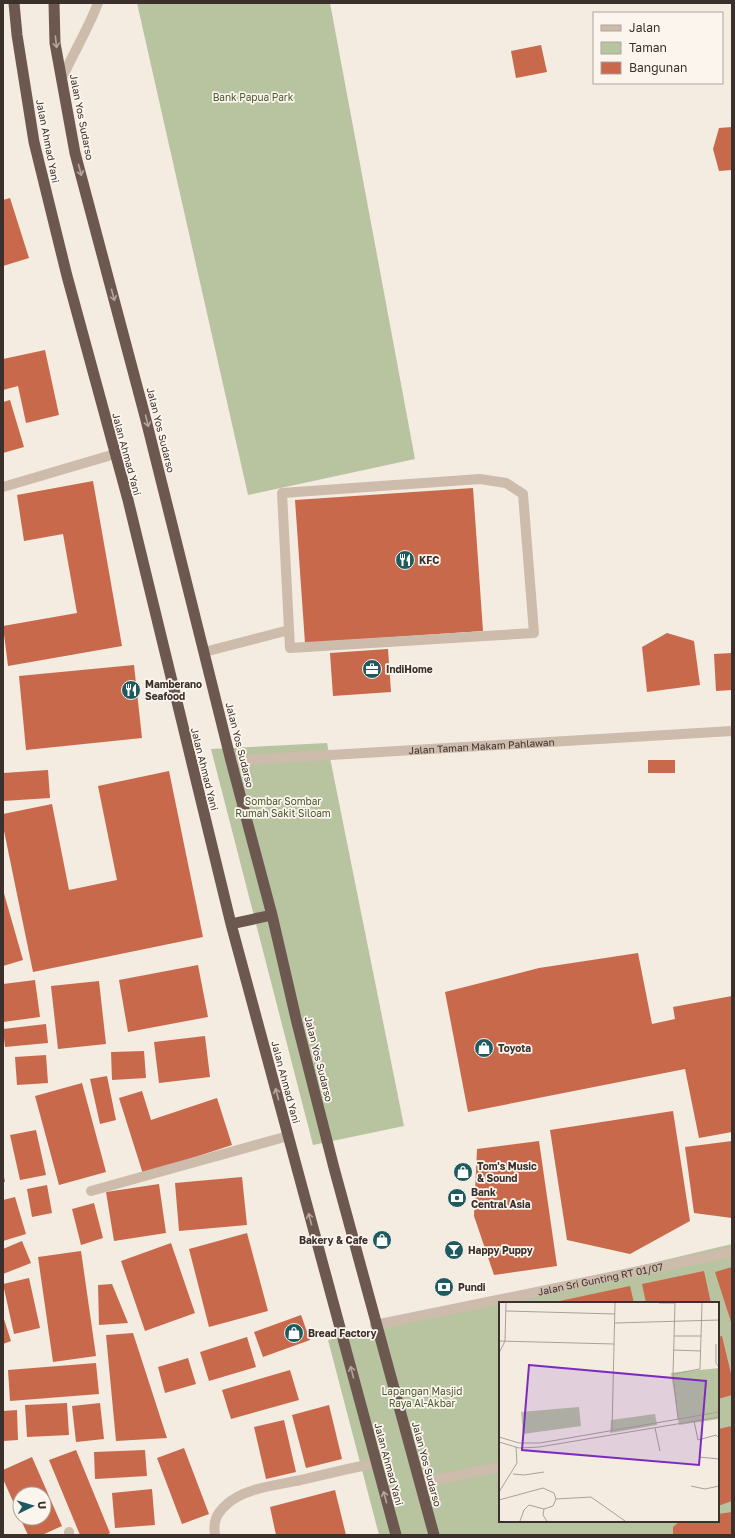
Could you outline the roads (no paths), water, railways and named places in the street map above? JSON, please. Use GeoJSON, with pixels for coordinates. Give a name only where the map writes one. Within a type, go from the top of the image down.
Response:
{"type":"FeatureCollection","features":[{"type":"Feature","properties":{"kind":"highway","name":"Jalan Ahmad Yani"},"geometry":{"type":"LineString","coordinates":[[14,3],[17,35],[34,142],[66,276],[115,454],[231,924],[318,1249],[342,1330],[396,1535]]}},
{"type":"Feature","properties":{"kind":"highway","name":"Jalan Yos Sudarso"},"geometry":{"type":"LineString","coordinates":[[54,3],[56,43],[75,153],[146,420],[231,760],[272,915],[297,1023],[375,1325],[434,1535]]}},
{"type":"Feature","properties":{"kind":"highway"},"geometry":{"type":"LineString","coordinates":[[231,924],[272,915]]}},
{"type":"Feature","properties":{"kind":"street"},"geometry":{"type":"LineString","coordinates":[[62,78],[73,54],[90,25],[98,3]]}},
{"type":"Feature","properties":{"kind":"street"},"geometry":{"type":"LineString","coordinates":[[3,487],[115,454]]}},
{"type":"Feature","properties":{"kind":"street"},"geometry":{"type":"LineString","coordinates":[[480,479],[506,483],[523,494],[534,633],[290,648],[289,630],[282,493],[480,479]]}},
{"type":"Feature","properties":{"kind":"street"},"geometry":{"type":"LineString","coordinates":[[204,652],[289,630]]}},
{"type":"Feature","properties":{"kind":"street","name":"Jalan Taman Makam Pahlawan"},"geometry":{"type":"LineString","coordinates":[[231,760],[732,731]]}},
{"type":"Feature","properties":{"kind":"street"},"geometry":{"type":"LineString","coordinates":[[91,1191],[288,1136]]}},
{"type":"Feature","properties":{"kind":"street","name":"Jalan Sri Gunting RT 01/07"},"geometry":{"type":"LineString","coordinates":[[375,1325],[732,1252]]}},
{"type":"Feature","properties":{"kind":"street"},"geometry":{"type":"LineString","coordinates":[[215,1535],[214,1521],[218,1514],[226,1504],[240,1495],[260,1489],[376,1463]]}},
{"type":"Feature","properties":{"kind":"street"},"geometry":{"type":"LineString","coordinates":[[419,1483],[499,1467]]}},
{"type":"Feature","properties":{"kind":"place","name":"KFC"},"geometry":{"type":"Point","coordinates":[405,560]}},
{"type":"Feature","properties":{"kind":"place","name":"IndiHome"},"geometry":{"type":"Point","coordinates":[372,669]}},
{"type":"Feature","properties":{"kind":"place","name":"Mamberano Seafood"},"geometry":{"type":"Point","coordinates":[131,690]}},
{"type":"Feature","properties":{"kind":"place","name":"Toyota"},"geometry":{"type":"Point","coordinates":[484,1048]}},
{"type":"Feature","properties":{"kind":"place","name":"Tom's Music & Sound"},"geometry":{"type":"Point","coordinates":[463,1172]}},
{"type":"Feature","properties":{"kind":"place","name":"Bank Central Asia"},"geometry":{"type":"Point","coordinates":[457,1198]}},
{"type":"Feature","properties":{"kind":"place","name":"Bakery & Cafe"},"geometry":{"type":"Point","coordinates":[382,1240]}},
{"type":"Feature","properties":{"kind":"place","name":"Happy Puppy"},"geometry":{"type":"Point","coordinates":[454,1250]}},
{"type":"Feature","properties":{"kind":"place","name":"Pundi"},"geometry":{"type":"Point","coordinates":[444,1287]}},
{"type":"Feature","properties":{"kind":"place","name":"Bread Factory"},"geometry":{"type":"Point","coordinates":[294,1333]}},
{"type":"Feature","properties":{"kind":"park label","name":"Bank Papua Park"},"geometry":{"type":"Point","coordinates":[253,97]}},
{"type":"Feature","properties":{"kind":"park label","name":"Sombar Sombar Rumah Sakit Siloam"},"geometry":{"type":"Point","coordinates":[283,806]}},
{"type":"Feature","properties":{"kind":"park label","name":"Lapangan Masjid Raya Al-Akbar"},"geometry":{"type":"Point","coordinates":[422,1396]}}]}
